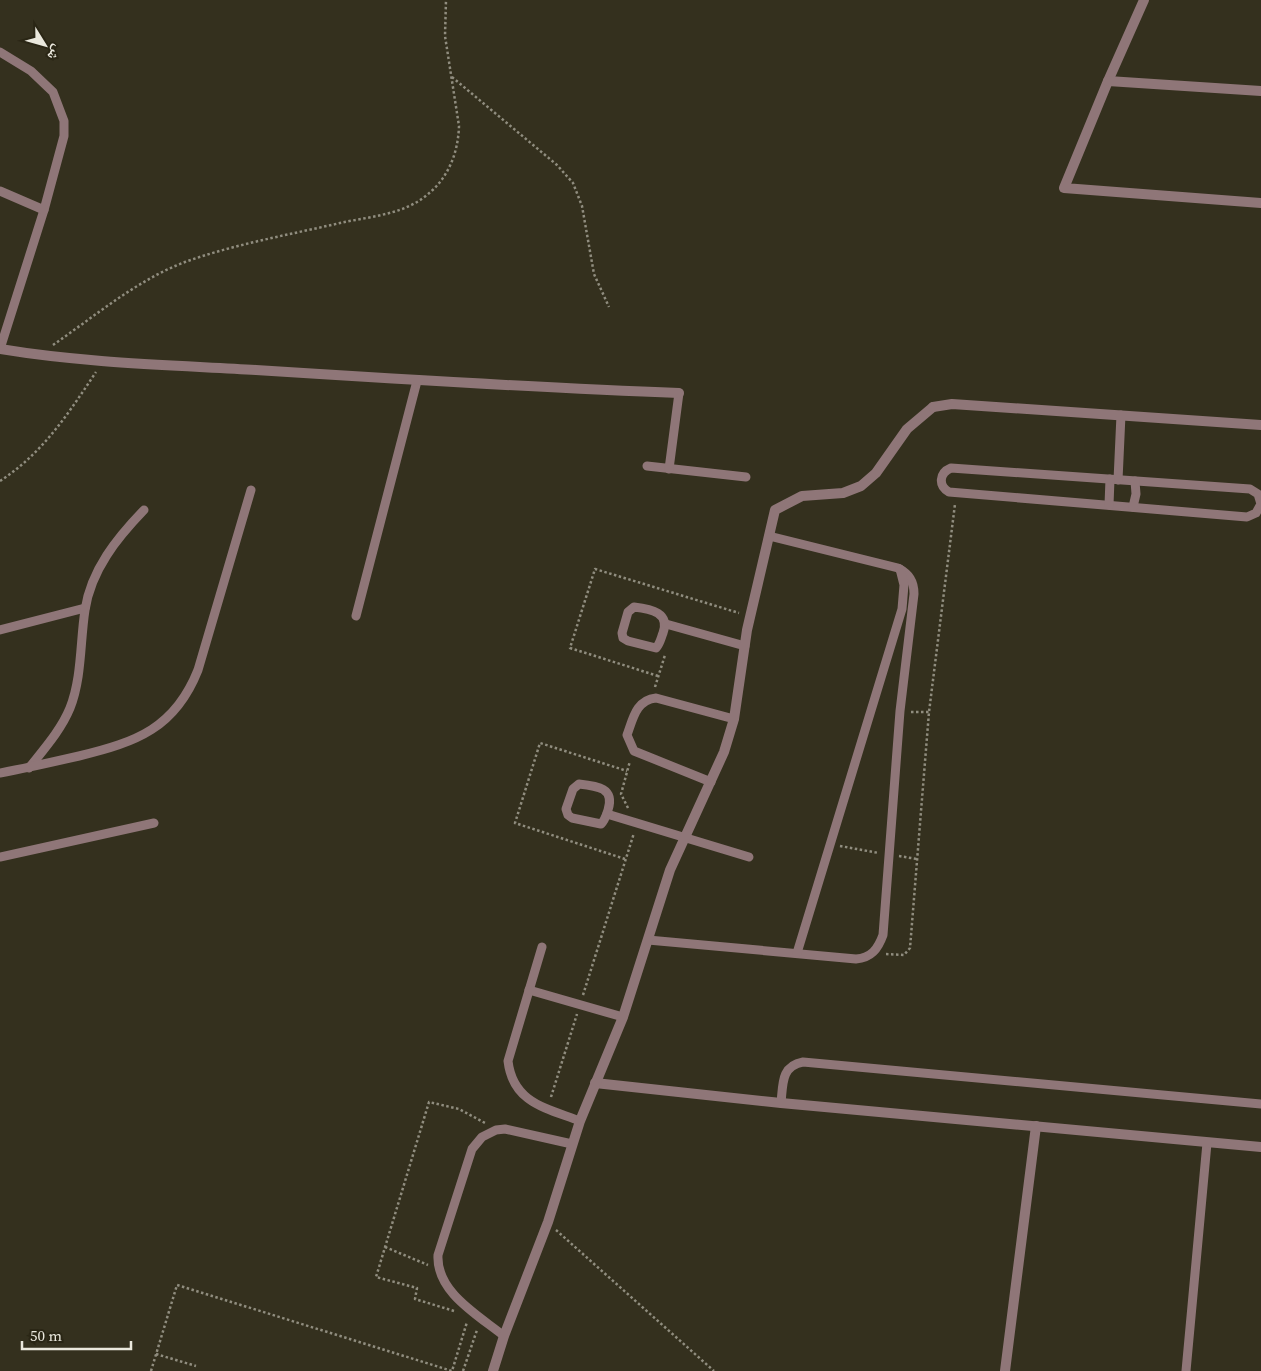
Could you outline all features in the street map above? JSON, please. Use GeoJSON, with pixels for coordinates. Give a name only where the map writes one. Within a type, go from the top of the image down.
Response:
{"type":"FeatureCollection","features":[{"type":"Feature","properties":{"kind":"street"},"geometry":{"type":"LineString","coordinates":[[1144,0],[1064,188],[1261,203]]}},
{"type":"Feature","properties":{"kind":"street"},"geometry":{"type":"LineString","coordinates":[[1108,81],[1261,91]]}},
{"type":"Feature","properties":{"kind":"street"},"geometry":{"type":"LineString","coordinates":[[0,349],[38,356],[103,361],[417,381],[678,393]]}},
{"type":"Feature","properties":{"kind":"street"},"geometry":{"type":"LineString","coordinates":[[493,1371],[504,1336],[548,1222],[580,1121],[623,1016],[684,837],[724,752],[734,719],[745,646],[775,510],[784,504],[812,494],[843,493],[869,480],[882,466],[907,429],[933,407],[952,404],[1261,425]]}},
{"type":"Feature","properties":{"kind":"street"},"geometry":{"type":"LineString","coordinates":[[595,1083],[781,1103],[1261,1147]]}},
{"type":"Feature","properties":{"kind":"street"},"geometry":{"type":"LineString","coordinates":[[1005,1371],[1036,1126]]}},
{"type":"Feature","properties":{"kind":"lane"},"geometry":{"type":"LineString","coordinates":[[0,52],[43,80],[53,92],[60,106],[64,121],[64,136],[44,210],[0,349]]}},
{"type":"Feature","properties":{"kind":"lane"},"geometry":{"type":"LineString","coordinates":[[0,191],[44,210]]}},
{"type":"Feature","properties":{"kind":"lane"},"geometry":{"type":"LineString","coordinates":[[356,616],[417,381]]}},
{"type":"Feature","properties":{"kind":"lane"},"geometry":{"type":"LineString","coordinates":[[669,469],[678,393]]}},
{"type":"Feature","properties":{"kind":"lane"},"geometry":{"type":"LineString","coordinates":[[1109,505],[1114,479],[1121,415]]}},
{"type":"Feature","properties":{"kind":"lane"},"geometry":{"type":"LineString","coordinates":[[647,466],[746,477]]}},
{"type":"Feature","properties":{"kind":"lane"},"geometry":{"type":"LineString","coordinates":[[950,468],[1136,481],[1250,489],[1258,494],[1261,504],[1256,513],[1247,516],[956,492],[946,490],[941,484],[944,472],[950,468]]}},
{"type":"Feature","properties":{"kind":"lane"},"geometry":{"type":"LineString","coordinates":[[1133,507],[1136,481]]}},
{"type":"Feature","properties":{"kind":"lane"},"geometry":{"type":"LineString","coordinates":[[0,773],[29,768],[125,744],[156,728],[180,704],[198,670],[251,490]]}},
{"type":"Feature","properties":{"kind":"lane"},"geometry":{"type":"LineString","coordinates":[[29,768],[57,731],[70,707],[77,682],[85,608],[100,567],[125,530],[144,510]]}},
{"type":"Feature","properties":{"kind":"lane"},"geometry":{"type":"LineString","coordinates":[[648,940],[856,960],[873,953],[883,935],[900,711],[914,588],[910,577],[900,569],[769,536]]}},
{"type":"Feature","properties":{"kind":"lane"},"geometry":{"type":"LineString","coordinates":[[797,953],[902,609],[904,585],[900,569]]}},
{"type":"Feature","properties":{"kind":"lane"},"geometry":{"type":"LineString","coordinates":[[0,630],[85,608]]}},
{"type":"Feature","properties":{"kind":"lane"},"geometry":{"type":"LineString","coordinates":[[634,608],[661,615],[665,619],[666,624],[658,645],[654,648],[628,641],[622,635],[628,612],[634,608]]}},
{"type":"Feature","properties":{"kind":"lane"},"geometry":{"type":"LineString","coordinates":[[666,624],[745,646]]}},
{"type":"Feature","properties":{"kind":"lane"},"geometry":{"type":"LineString","coordinates":[[711,782],[634,750],[628,735],[637,708],[651,698],[656,698],[734,719]]}},
{"type":"Feature","properties":{"kind":"lane"},"geometry":{"type":"LineString","coordinates":[[582,784],[608,793],[611,800],[607,814],[604,821],[599,825],[570,817],[566,809],[574,786],[582,784]]}},
{"type":"Feature","properties":{"kind":"lane"},"geometry":{"type":"LineString","coordinates":[[607,814],[749,857]]}},
{"type":"Feature","properties":{"kind":"lane"},"geometry":{"type":"LineString","coordinates":[[0,857],[154,823]]}},
{"type":"Feature","properties":{"kind":"lane"},"geometry":{"type":"LineString","coordinates":[[542,948],[508,1061],[510,1074],[520,1093],[547,1108],[580,1121]]}},
{"type":"Feature","properties":{"kind":"lane"},"geometry":{"type":"LineString","coordinates":[[529,990],[623,1016]]}},
{"type":"Feature","properties":{"kind":"lane"},"geometry":{"type":"LineString","coordinates":[[781,1103],[787,1070],[791,1066],[803,1062],[1261,1104]]}},
{"type":"Feature","properties":{"kind":"lane"},"geometry":{"type":"LineString","coordinates":[[504,1336],[481,1317],[470,1313],[449,1289],[439,1270],[438,1255],[472,1149],[482,1137],[496,1130],[505,1129],[572,1144]]}},
{"type":"Feature","properties":{"kind":"lane"},"geometry":{"type":"LineString","coordinates":[[1186,1371],[1207,1143]]}},
{"type":"Feature","properties":{"kind":"path"},"geometry":{"type":"LineString","coordinates":[[38,356],[152,277],[183,263],[240,245],[398,210],[423,198],[443,178],[450,166],[458,140],[459,126],[445,36],[446,0]]}},
{"type":"Feature","properties":{"kind":"path"},"geometry":{"type":"LineString","coordinates":[[451,76],[557,165],[573,183],[582,206],[594,274],[609,307]]}},
{"type":"Feature","properties":{"kind":"path"},"geometry":{"type":"LineString","coordinates":[[0,480],[18,469],[49,440],[103,361]]}},
{"type":"Feature","properties":{"kind":"path"},"geometry":{"type":"LineString","coordinates":[[873,953],[900,956],[908,953],[910,948],[930,712],[956,492]]}},
{"type":"Feature","properties":{"kind":"path"},"geometry":{"type":"LineString","coordinates":[[651,698],[667,651]]}},
{"type":"Feature","properties":{"kind":"path"},"geometry":{"type":"LineString","coordinates":[[900,711],[930,712]]}},
{"type":"Feature","properties":{"kind":"path"},"geometry":{"type":"LineString","coordinates":[[547,1108],[640,814],[629,808],[621,794],[634,750]]}},
{"type":"Feature","properties":{"kind":"path"},"geometry":{"type":"LineString","coordinates":[[830,845],[917,859]]}},
{"type":"Feature","properties":{"kind":"path"},"geometry":{"type":"LineString","coordinates":[[151,1371],[177,1285],[452,1371],[470,1313],[415,1299],[417,1288],[376,1277],[429,1102],[460,1109],[496,1130]]}},
{"type":"Feature","properties":{"kind":"path"},"geometry":{"type":"LineString","coordinates":[[548,1222],[714,1371]]}},
{"type":"Feature","properties":{"kind":"path"},"geometry":{"type":"LineString","coordinates":[[385,1247],[439,1270]]}},
{"type":"Feature","properties":{"kind":"path"},"geometry":{"type":"LineString","coordinates":[[463,1371],[481,1317]]}},
{"type":"Feature","properties":{"kind":"path"},"geometry":{"type":"LineString","coordinates":[[156,1354],[196,1366]]}}]}
